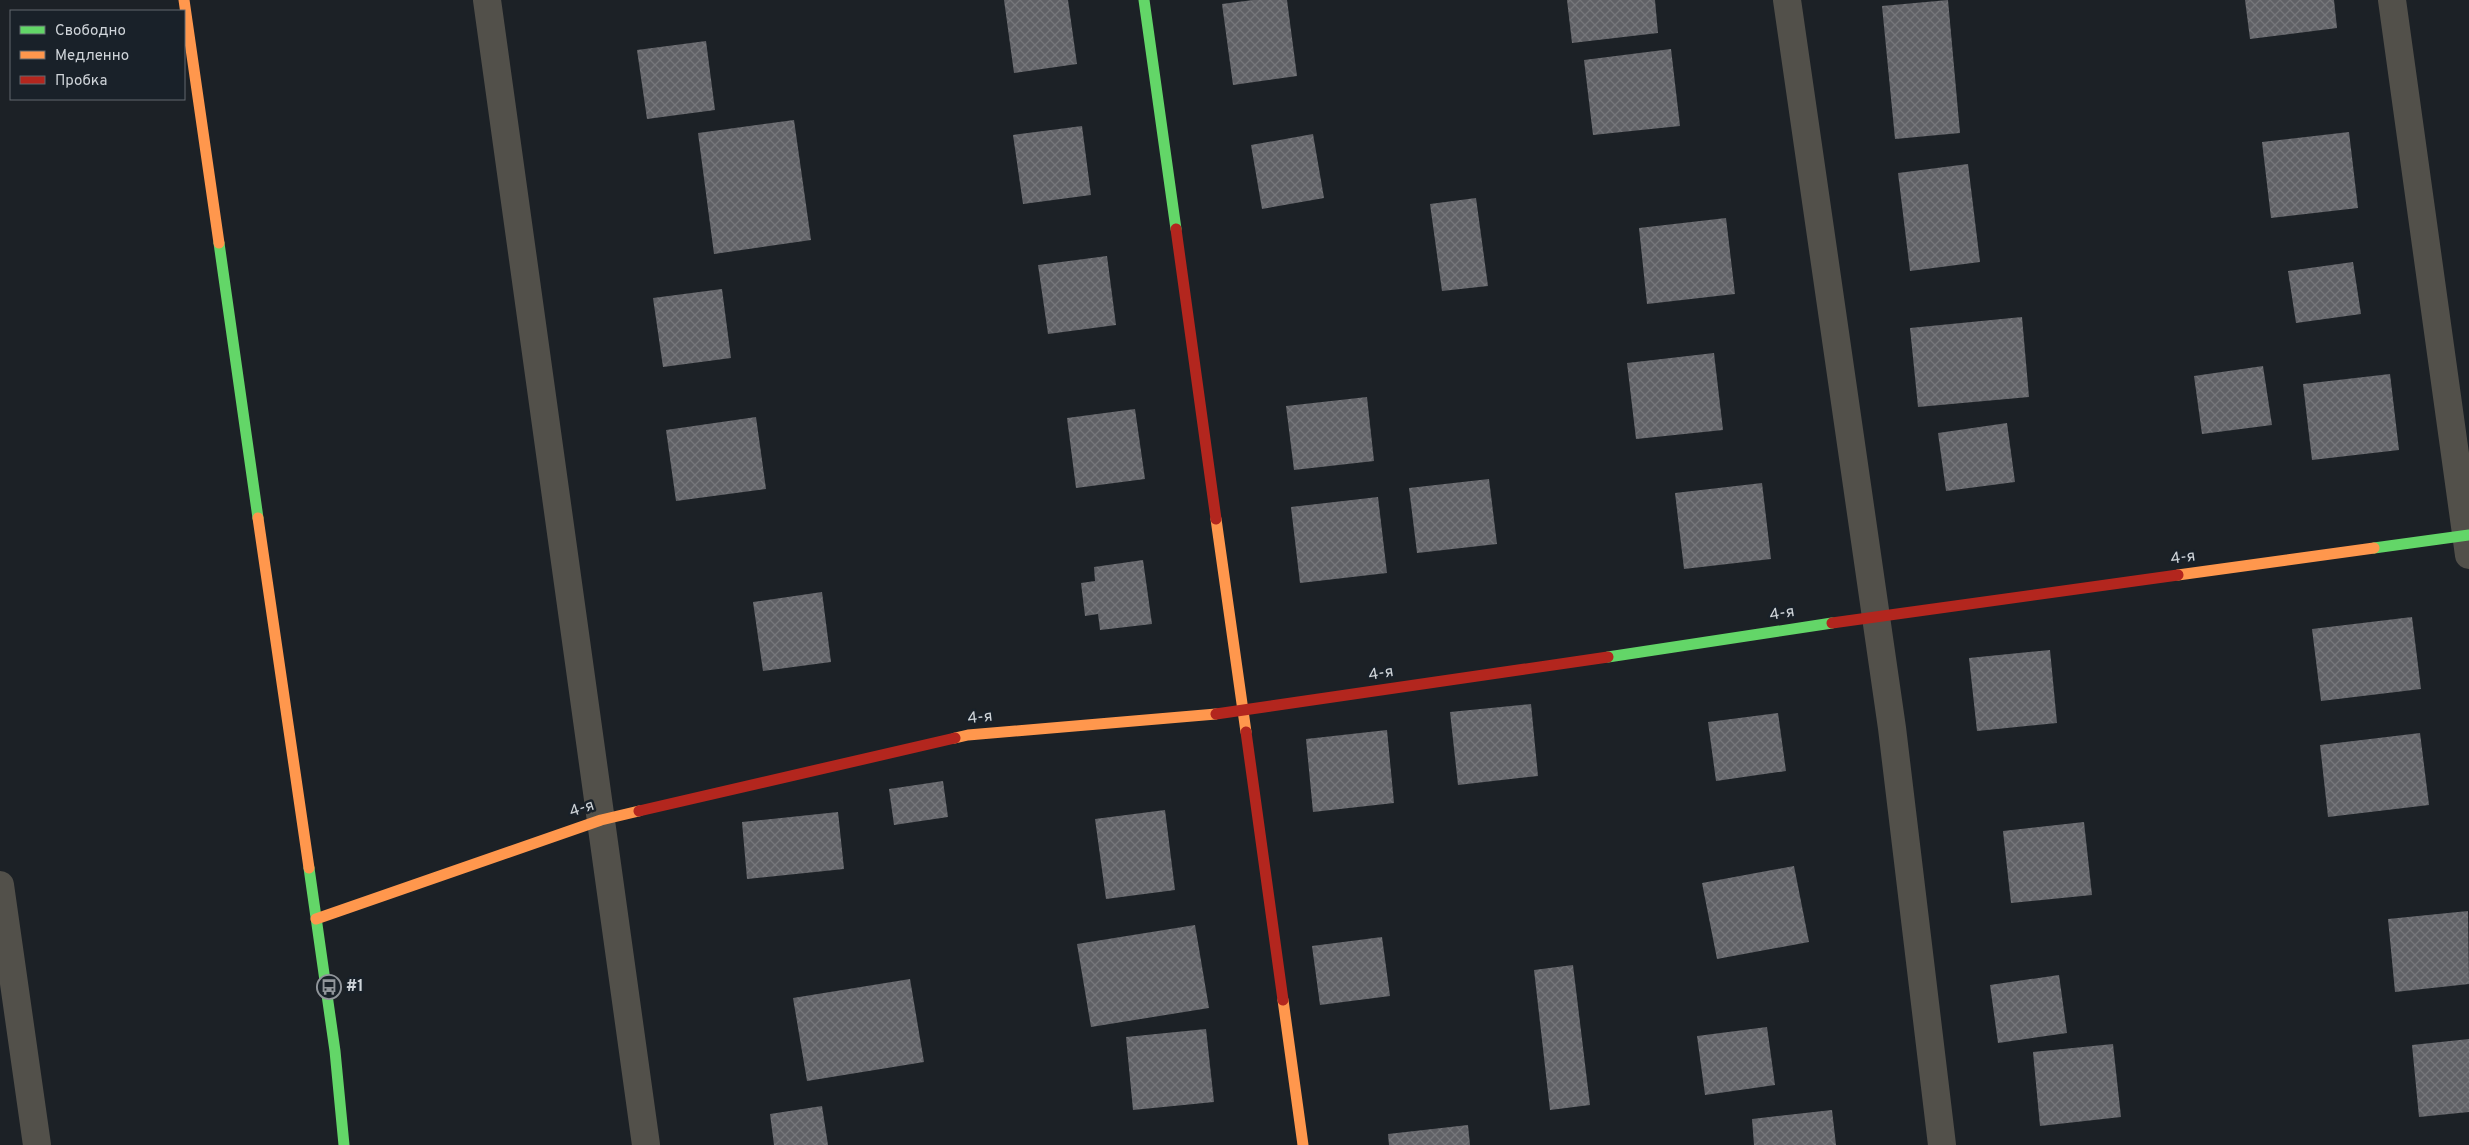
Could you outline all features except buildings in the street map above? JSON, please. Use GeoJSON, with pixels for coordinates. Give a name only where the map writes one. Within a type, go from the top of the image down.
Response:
{"type":"FeatureCollection","features":[{"type":"Feature","properties":{"kind":"street"},"geometry":{"type":"LineString","coordinates":[[184,0],[335,1051],[344,1145]]}},
{"type":"Feature","properties":{"kind":"street"},"geometry":{"type":"LineString","coordinates":[[487,0],[646,1145]]}},
{"type":"Feature","properties":{"kind":"street"},"geometry":{"type":"LineString","coordinates":[[1144,0],[1303,1145]]}},
{"type":"Feature","properties":{"kind":"street"},"geometry":{"type":"LineString","coordinates":[[1787,0],[1892,728],[1942,1145]]}},
{"type":"Feature","properties":{"kind":"street"},"geometry":{"type":"LineString","coordinates":[[2392,0],[2468,542]]}},
{"type":"Feature","properties":{"kind":"street","name":"4-я"},"geometry":{"type":"LineString","coordinates":[[316,919],[601,820],[968,735],[1243,712],[1876,616],[2468,542]]}},
{"type":"Feature","properties":{"kind":"street"},"geometry":{"type":"LineString","coordinates":[[0,885],[37,1145]]}},
{"type":"Feature","properties":{"kind":"traffic: fast"},"geometry":{"type":"LineString","coordinates":[[1144,0],[1176,229]]}},
{"type":"Feature","properties":{"kind":"traffic: fast"},"geometry":{"type":"LineString","coordinates":[[219,243],[258,518]]}},
{"type":"Feature","properties":{"kind":"traffic: fast"},"geometry":{"type":"LineString","coordinates":[[2374,548],[2469,535]]}},
{"type":"Feature","properties":{"kind":"traffic: fast"},"geometry":{"type":"LineString","coordinates":[[1608,657],[1832,623]]}},
{"type":"Feature","properties":{"kind":"traffic: fast"},"geometry":{"type":"LineString","coordinates":[[309,868],[335,1051],[344,1145]]}},
{"type":"Feature","properties":{"kind":"traffic: slow"},"geometry":{"type":"LineString","coordinates":[[184,0],[219,243]]}},
{"type":"Feature","properties":{"kind":"traffic: slow"},"geometry":{"type":"LineString","coordinates":[[258,518],[309,868]]}},
{"type":"Feature","properties":{"kind":"traffic: slow"},"geometry":{"type":"LineString","coordinates":[[1216,519],[1246,732]]}},
{"type":"Feature","properties":{"kind":"traffic: slow"},"geometry":{"type":"LineString","coordinates":[[2178,575],[2374,548]]}},
{"type":"Feature","properties":{"kind":"traffic: slow"},"geometry":{"type":"LineString","coordinates":[[955,738],[968,735],[1216,714]]}},
{"type":"Feature","properties":{"kind":"traffic: slow"},"geometry":{"type":"LineString","coordinates":[[316,919],[601,820],[639,811]]}},
{"type":"Feature","properties":{"kind":"traffic: slow"},"geometry":{"type":"LineString","coordinates":[[1283,1000],[1303,1145]]}},
{"type":"Feature","properties":{"kind":"traffic: jam"},"geometry":{"type":"LineString","coordinates":[[1176,229],[1216,519]]}},
{"type":"Feature","properties":{"kind":"traffic: jam"},"geometry":{"type":"LineString","coordinates":[[1832,623],[2178,575]]}},
{"type":"Feature","properties":{"kind":"traffic: jam"},"geometry":{"type":"LineString","coordinates":[[1216,714],[1608,657]]}},
{"type":"Feature","properties":{"kind":"traffic: jam"},"geometry":{"type":"LineString","coordinates":[[1246,732],[1283,1000]]}},
{"type":"Feature","properties":{"kind":"traffic: jam"},"geometry":{"type":"LineString","coordinates":[[639,811],[955,738]]}},
{"type":"Feature","properties":{"kind":"place","name":"#1"},"geometry":{"type":"Point","coordinates":[329,987]}}]}
